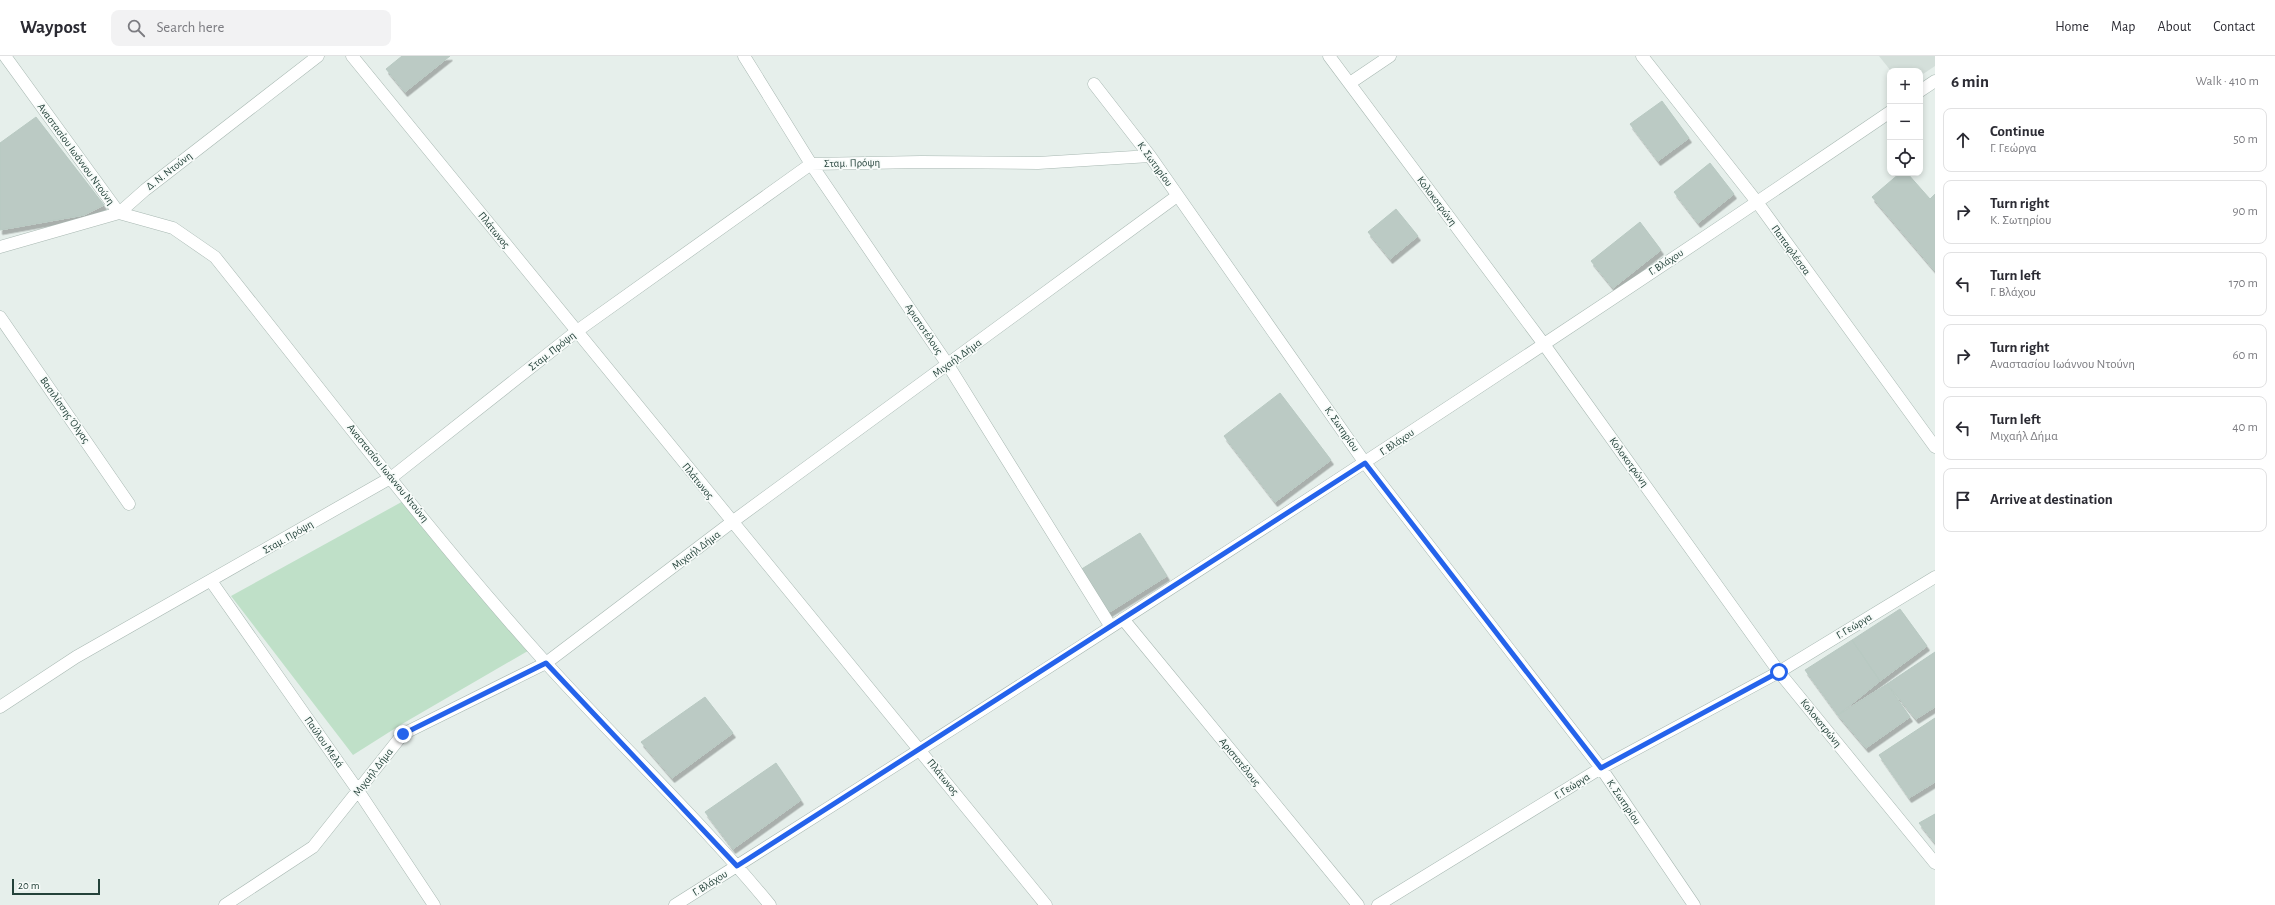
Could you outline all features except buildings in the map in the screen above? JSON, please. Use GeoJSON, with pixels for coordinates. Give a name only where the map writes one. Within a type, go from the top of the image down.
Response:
{"type":"FeatureCollection","features":[{"type":"Feature","properties":{"kind":"street","name":"Αναστασίου Ιωάννου Ντούνη"},"geometry":{"type":"LineString","coordinates":[[5,56],[119,213],[173,228],[215,257],[392,478],[407,499],[546,663],[737,866],[770,905]]}},
{"type":"Feature","properties":{"kind":"street","name":"Δ. Ν. Ντούνη"},"geometry":{"type":"LineString","coordinates":[[0,247],[119,213],[145,190],[318,56]]}},
{"type":"Feature","properties":{"kind":"street","name":"Πλάτωνος"},"geometry":{"type":"LineString","coordinates":[[352,56],[1046,905]]}},
{"type":"Feature","properties":{"kind":"street","name":"Αριστοτέλους"},"geometry":{"type":"LineString","coordinates":[[744,56],[811,164],[948,365],[1111,627]]}},
{"type":"Feature","properties":{"kind":"street","name":"Κολοκοτρώνη"},"geometry":{"type":"LineString","coordinates":[[1329,56],[1543,343],[1779,672],[1935,863]]}},
{"type":"Feature","properties":{"kind":"street"},"geometry":{"type":"LineString","coordinates":[[1350,83],[1390,56]]}},
{"type":"Feature","properties":{"kind":"street","name":"Παπαφλέσσα"},"geometry":{"type":"LineString","coordinates":[[1642,56],[1757,202],[1935,447]]}},
{"type":"Feature","properties":{"kind":"street"},"geometry":{"type":"LineString","coordinates":[[1923,89],[1935,81]]}},
{"type":"Feature","properties":{"kind":"street","name":"Κ. Σωτηρίου"},"geometry":{"type":"LineString","coordinates":[[1094,84],[1150,156],[1365,463],[1601,768],[1694,905]]}},
{"type":"Feature","properties":{"kind":"street","name":"Γ. Βλάχου"},"geometry":{"type":"LineString","coordinates":[[675,905],[920,750],[1365,463],[1887,114]]}},
{"type":"Feature","properties":{"kind":"street","name":"Σταμ. Πρόψη"},"geometry":{"type":"LineString","coordinates":[[0,706],[76,656],[392,478],[577,331],[811,164],[921,162],[1038,163],[1150,156]]}},
{"type":"Feature","properties":{"kind":"street","name":"Μιχαήλ Δήμα"},"geometry":{"type":"LineString","coordinates":[[225,905],[313,847],[359,792],[403,734],[546,663],[732,522],[1177,196]]}},
{"type":"Feature","properties":{"kind":"street","name":"Βασιλίσσης Όλγας"},"geometry":{"type":"LineString","coordinates":[[0,317],[129,504]]}},
{"type":"Feature","properties":{"kind":"street","name":"Γ. Γεώργα"},"geometry":{"type":"LineString","coordinates":[[1378,905],[1601,768],[1779,672],[1935,577]]}},
{"type":"Feature","properties":{"kind":"street","name":"Παύλου Μελά"},"geometry":{"type":"LineString","coordinates":[[211,581],[359,792],[434,905]]}},
{"type":"Feature","properties":{"kind":"street","name":"Αριστοτέλους"},"geometry":{"type":"LineString","coordinates":[[1123,619],[1358,905]]}},
{"type":"Feature","properties":{"kind":"shaded area"},"geometry":{"type":"Polygon","coordinates":[[[1879,56],[1935,56],[1935,66],[1923,74],[1923,68],[1889,68],[1879,56]]]}},
{"type":"Feature","properties":{"kind":"green space"},"geometry":{"type":"Polygon","coordinates":[[[407,499],[533,648],[402,724],[353,755],[231,596],[407,499]]]}},
{"type":"Feature","properties":{"kind":"route"},"geometry":{"type":"LineString","coordinates":[[403,734],[546,663],[737,866],[920,750],[1365,463],[1601,768],[1779,672]]}}]}
